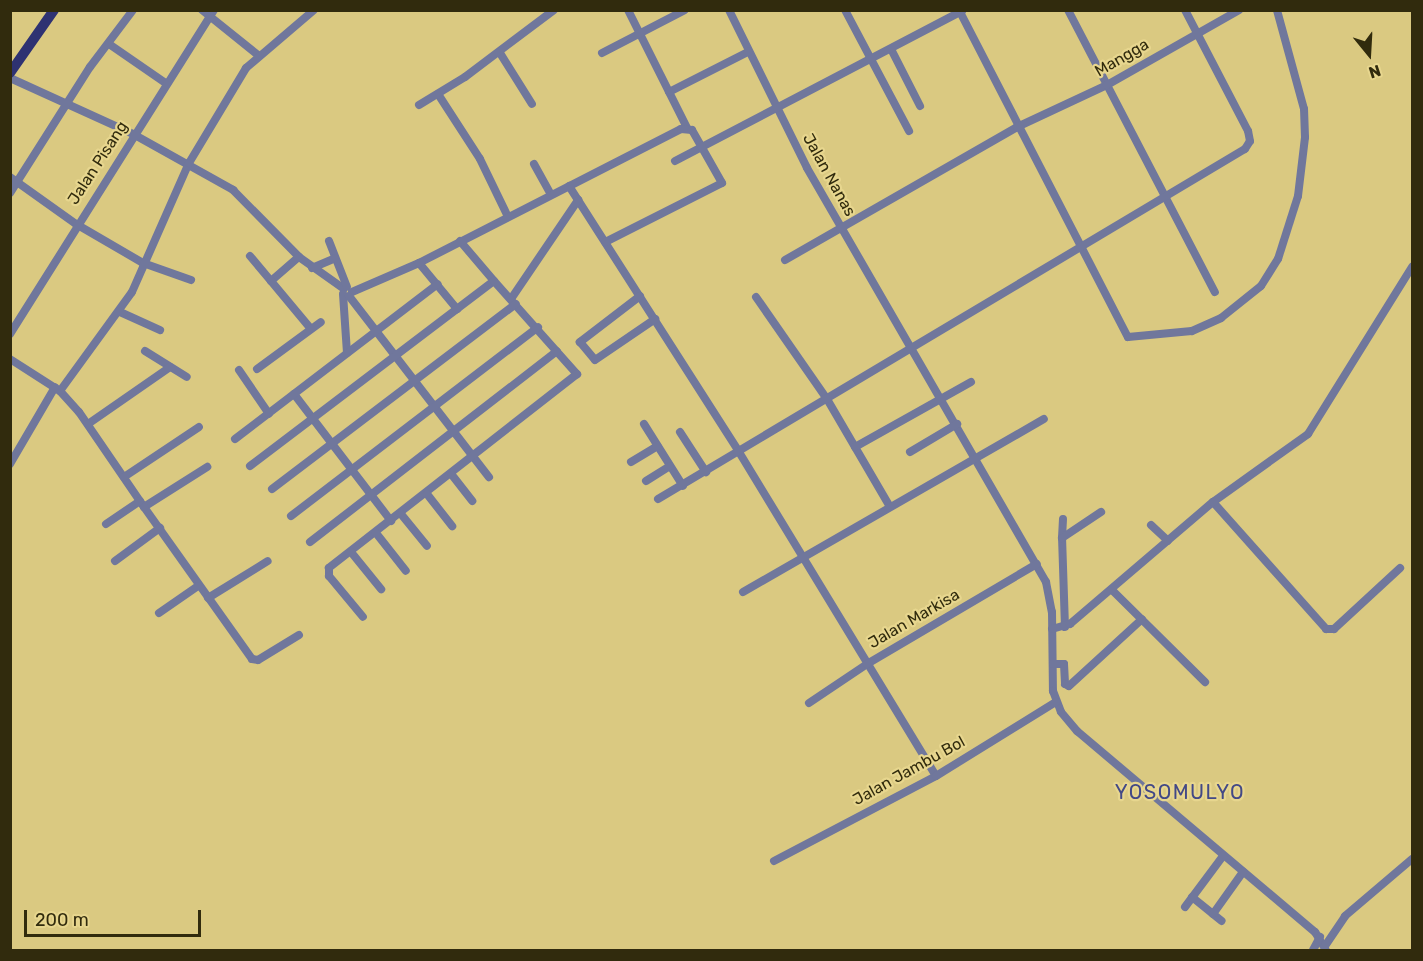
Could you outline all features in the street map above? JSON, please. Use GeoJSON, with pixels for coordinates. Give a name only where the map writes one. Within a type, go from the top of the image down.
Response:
{"type":"FeatureCollection","features":[{"type":"Feature","properties":{"kind":"main road"},"geometry":{"type":"LineString","coordinates":[[10,73],[54,10]]}},
{"type":"Feature","properties":{"kind":"street"},"geometry":{"type":"LineString","coordinates":[[10,193],[14,179],[133,10]]}},
{"type":"Feature","properties":{"kind":"street"},"geometry":{"type":"LineString","coordinates":[[202,10],[212,13],[258,56]]}},
{"type":"Feature","properties":{"kind":"street"},"geometry":{"type":"LineString","coordinates":[[10,464],[57,389],[120,312],[189,163],[258,56],[314,10]]}},
{"type":"Feature","properties":{"kind":"street"},"geometry":{"type":"LineString","coordinates":[[420,105],[500,52],[554,10]]}},
{"type":"Feature","properties":{"kind":"street"},"geometry":{"type":"LineString","coordinates":[[605,242],[722,183],[705,147],[687,128],[628,10]]}},
{"type":"Feature","properties":{"kind":"street"},"geometry":{"type":"LineString","coordinates":[[602,52],[685,10]]}},
{"type":"Feature","properties":{"kind":"street","name":"Jalan Nanas"},"geometry":{"type":"LineString","coordinates":[[729,10],[776,110],[841,228],[943,399],[1037,564],[1059,628]]}},
{"type":"Feature","properties":{"kind":"street"},"geometry":{"type":"LineString","coordinates":[[844,10],[909,130]]}},
{"type":"Feature","properties":{"kind":"street"},"geometry":{"type":"LineString","coordinates":[[1068,10],[1215,292]]}},
{"type":"Feature","properties":{"kind":"street"},"geometry":{"type":"LineString","coordinates":[[658,500],[1079,246],[1245,149],[1250,141],[1185,10]]}},
{"type":"Feature","properties":{"kind":"street","name":"Mangga"},"geometry":{"type":"LineString","coordinates":[[785,260],[1017,127],[1107,85],[1196,32],[1239,10]]}},
{"type":"Feature","properties":{"kind":"street"},"geometry":{"type":"LineString","coordinates":[[675,161],[872,60],[960,11],[1017,127],[1128,337],[1192,331],[1221,318],[1261,286],[1278,259],[1288,230],[1305,149],[1304,109],[1276,10]]}},
{"type":"Feature","properties":{"kind":"street","name":"Jalan Pisang"},"geometry":{"type":"LineString","coordinates":[[10,334],[76,224],[212,13]]}},
{"type":"Feature","properties":{"kind":"street"},"geometry":{"type":"LineString","coordinates":[[109,44],[166,84]]}},
{"type":"Feature","properties":{"kind":"street"},"geometry":{"type":"LineString","coordinates":[[891,49],[920,106]]}},
{"type":"Feature","properties":{"kind":"street"},"geometry":{"type":"LineString","coordinates":[[500,52],[532,104]]}},
{"type":"Feature","properties":{"kind":"street"},"geometry":{"type":"LineString","coordinates":[[669,92],[748,52]]}},
{"type":"Feature","properties":{"kind":"street"},"geometry":{"type":"LineString","coordinates":[[10,78],[133,134],[189,163],[233,190],[299,257],[347,291]]}},
{"type":"Feature","properties":{"kind":"street"},"geometry":{"type":"LineString","coordinates":[[438,94],[480,159],[508,217]]}},
{"type":"Feature","properties":{"kind":"street"},"geometry":{"type":"LineString","coordinates":[[347,291],[419,263],[687,128]]}},
{"type":"Feature","properties":{"kind":"street"},"geometry":{"type":"LineString","coordinates":[[534,164],[551,195]]}},
{"type":"Feature","properties":{"kind":"street"},"geometry":{"type":"LineString","coordinates":[[14,179],[76,224],[143,263],[191,280]]}},
{"type":"Feature","properties":{"kind":"street"},"geometry":{"type":"LineString","coordinates":[[569,186],[739,453],[936,776]]}},
{"type":"Feature","properties":{"kind":"street"},"geometry":{"type":"LineString","coordinates":[[272,489],[415,382],[513,302],[578,200]]}},
{"type":"Feature","properties":{"kind":"street"},"geometry":{"type":"LineString","coordinates":[[329,241],[347,291],[489,477]]}},
{"type":"Feature","properties":{"kind":"street"},"geometry":{"type":"LineString","coordinates":[[363,617],[328,572],[576,376],[538,327],[460,241]]}},
{"type":"Feature","properties":{"kind":"street"},"geometry":{"type":"LineString","coordinates":[[250,256],[311,329]]}},
{"type":"Feature","properties":{"kind":"street"},"geometry":{"type":"LineString","coordinates":[[271,281],[299,257]]}},
{"type":"Feature","properties":{"kind":"street"},"geometry":{"type":"LineString","coordinates":[[312,268],[335,258]]}},
{"type":"Feature","properties":{"kind":"street"},"geometry":{"type":"LineString","coordinates":[[419,263],[457,309]]}},
{"type":"Feature","properties":{"kind":"street"},"geometry":{"type":"LineString","coordinates":[[1059,628],[1112,590],[1213,502],[1308,434],[1413,267]]}},
{"type":"Feature","properties":{"kind":"street"},"geometry":{"type":"LineString","coordinates":[[250,466],[314,420],[494,281]]}},
{"type":"Feature","properties":{"kind":"street"},"geometry":{"type":"LineString","coordinates":[[235,439],[438,284]]}},
{"type":"Feature","properties":{"kind":"street"},"geometry":{"type":"LineString","coordinates":[[347,291],[347,353]]}},
{"type":"Feature","properties":{"kind":"street"},"geometry":{"type":"LineString","coordinates":[[640,296],[580,342],[595,360],[655,319]]}},
{"type":"Feature","properties":{"kind":"street"},"geometry":{"type":"LineString","coordinates":[[756,297],[827,399],[889,505]]}},
{"type":"Feature","properties":{"kind":"street"},"geometry":{"type":"LineString","coordinates":[[120,312],[160,330]]}},
{"type":"Feature","properties":{"kind":"street"},"geometry":{"type":"LineString","coordinates":[[256,369],[321,322]]}},
{"type":"Feature","properties":{"kind":"street"},"geometry":{"type":"LineString","coordinates":[[291,516],[538,327]]}},
{"type":"Feature","properties":{"kind":"street"},"geometry":{"type":"LineString","coordinates":[[145,351],[187,378]]}},
{"type":"Feature","properties":{"kind":"street"},"geometry":{"type":"LineString","coordinates":[[310,542],[557,351]]}},
{"type":"Feature","properties":{"kind":"street"},"geometry":{"type":"LineString","coordinates":[[10,359],[57,389],[88,424],[198,586],[254,660],[299,635]]}},
{"type":"Feature","properties":{"kind":"street"},"geometry":{"type":"LineString","coordinates":[[88,424],[170,367]]}},
{"type":"Feature","properties":{"kind":"street"},"geometry":{"type":"LineString","coordinates":[[239,370],[269,414]]}},
{"type":"Feature","properties":{"kind":"street"},"geometry":{"type":"LineString","coordinates":[[855,447],[971,382]]}},
{"type":"Feature","properties":{"kind":"street"},"geometry":{"type":"LineString","coordinates":[[294,394],[391,521]]}},
{"type":"Feature","properties":{"kind":"street"},"geometry":{"type":"LineString","coordinates":[[743,592],[889,505],[1044,419]]}},
{"type":"Feature","properties":{"kind":"street"},"geometry":{"type":"LineString","coordinates":[[644,424],[683,486]]}},
{"type":"Feature","properties":{"kind":"street"},"geometry":{"type":"LineString","coordinates":[[910,452],[957,424]]}},
{"type":"Feature","properties":{"kind":"street"},"geometry":{"type":"LineString","coordinates":[[124,477],[199,427]]}},
{"type":"Feature","properties":{"kind":"street"},"geometry":{"type":"LineString","coordinates":[[680,432],[706,472]]}},
{"type":"Feature","properties":{"kind":"street"},"geometry":{"type":"LineString","coordinates":[[631,462],[658,446]]}},
{"type":"Feature","properties":{"kind":"street"},"geometry":{"type":"LineString","coordinates":[[646,481],[670,466]]}},
{"type":"Feature","properties":{"kind":"street"},"geometry":{"type":"LineString","coordinates":[[106,524],[207,467]]}},
{"type":"Feature","properties":{"kind":"street"},"geometry":{"type":"LineString","coordinates":[[452,475],[472,501]]}},
{"type":"Feature","properties":{"kind":"street"},"geometry":{"type":"LineString","coordinates":[[427,494],[452,526]]}},
{"type":"Feature","properties":{"kind":"street"},"geometry":{"type":"LineString","coordinates":[[1213,502],[1326,629],[1334,629],[1400,568]]}},
{"type":"Feature","properties":{"kind":"street"},"geometry":{"type":"LineString","coordinates":[[1062,538],[1101,512]]}},
{"type":"Feature","properties":{"kind":"street"},"geometry":{"type":"LineString","coordinates":[[401,514],[427,546]]}},
{"type":"Feature","properties":{"kind":"street"},"geometry":{"type":"LineString","coordinates":[[1063,519],[1059,628],[1053,664],[1056,702],[1077,731],[1320,937],[1326,948]]}},
{"type":"Feature","properties":{"kind":"street"},"geometry":{"type":"LineString","coordinates":[[1151,525],[1168,541]]}},
{"type":"Feature","properties":{"kind":"street"},"geometry":{"type":"LineString","coordinates":[[115,561],[160,528]]}},
{"type":"Feature","properties":{"kind":"street"},"geometry":{"type":"LineString","coordinates":[[376,533],[406,571]]}},
{"type":"Feature","properties":{"kind":"street"},"geometry":{"type":"LineString","coordinates":[[351,552],[381,589]]}},
{"type":"Feature","properties":{"kind":"street"},"geometry":{"type":"LineString","coordinates":[[208,598],[268,561]]}},
{"type":"Feature","properties":{"kind":"street","name":"Jalan Markisa"},"geometry":{"type":"LineString","coordinates":[[809,703],[867,664],[1037,564]]}},
{"type":"Feature","properties":{"kind":"street"},"geometry":{"type":"LineString","coordinates":[[159,613],[198,586]]}},
{"type":"Feature","properties":{"kind":"street"},"geometry":{"type":"LineString","coordinates":[[1112,590],[1205,682]]}},
{"type":"Feature","properties":{"kind":"street"},"geometry":{"type":"LineString","coordinates":[[1053,664],[1064,664],[1065,684],[1069,686],[1142,620]]}},
{"type":"Feature","properties":{"kind":"street","name":"Jalan Jambu Bol"},"geometry":{"type":"LineString","coordinates":[[774,861],[936,776],[1056,702]]}},
{"type":"Feature","properties":{"kind":"street"},"geometry":{"type":"LineString","coordinates":[[1185,907],[1223,856]]}},
{"type":"Feature","properties":{"kind":"street"},"geometry":{"type":"LineString","coordinates":[[1326,948],[1345,916],[1413,859]]}},
{"type":"Feature","properties":{"kind":"street"},"geometry":{"type":"LineString","coordinates":[[1214,914],[1243,872]]}},
{"type":"Feature","properties":{"kind":"street"},"geometry":{"type":"LineString","coordinates":[[1192,897],[1222,921]]}},
{"type":"Feature","properties":{"kind":"street"},"geometry":{"type":"LineString","coordinates":[[1313,951],[1320,937]]}},
{"type":"Feature","properties":{"kind":"district","name":"YOSOMULYO"},"geometry":{"type":"Point","coordinates":[1180,792]}}]}
